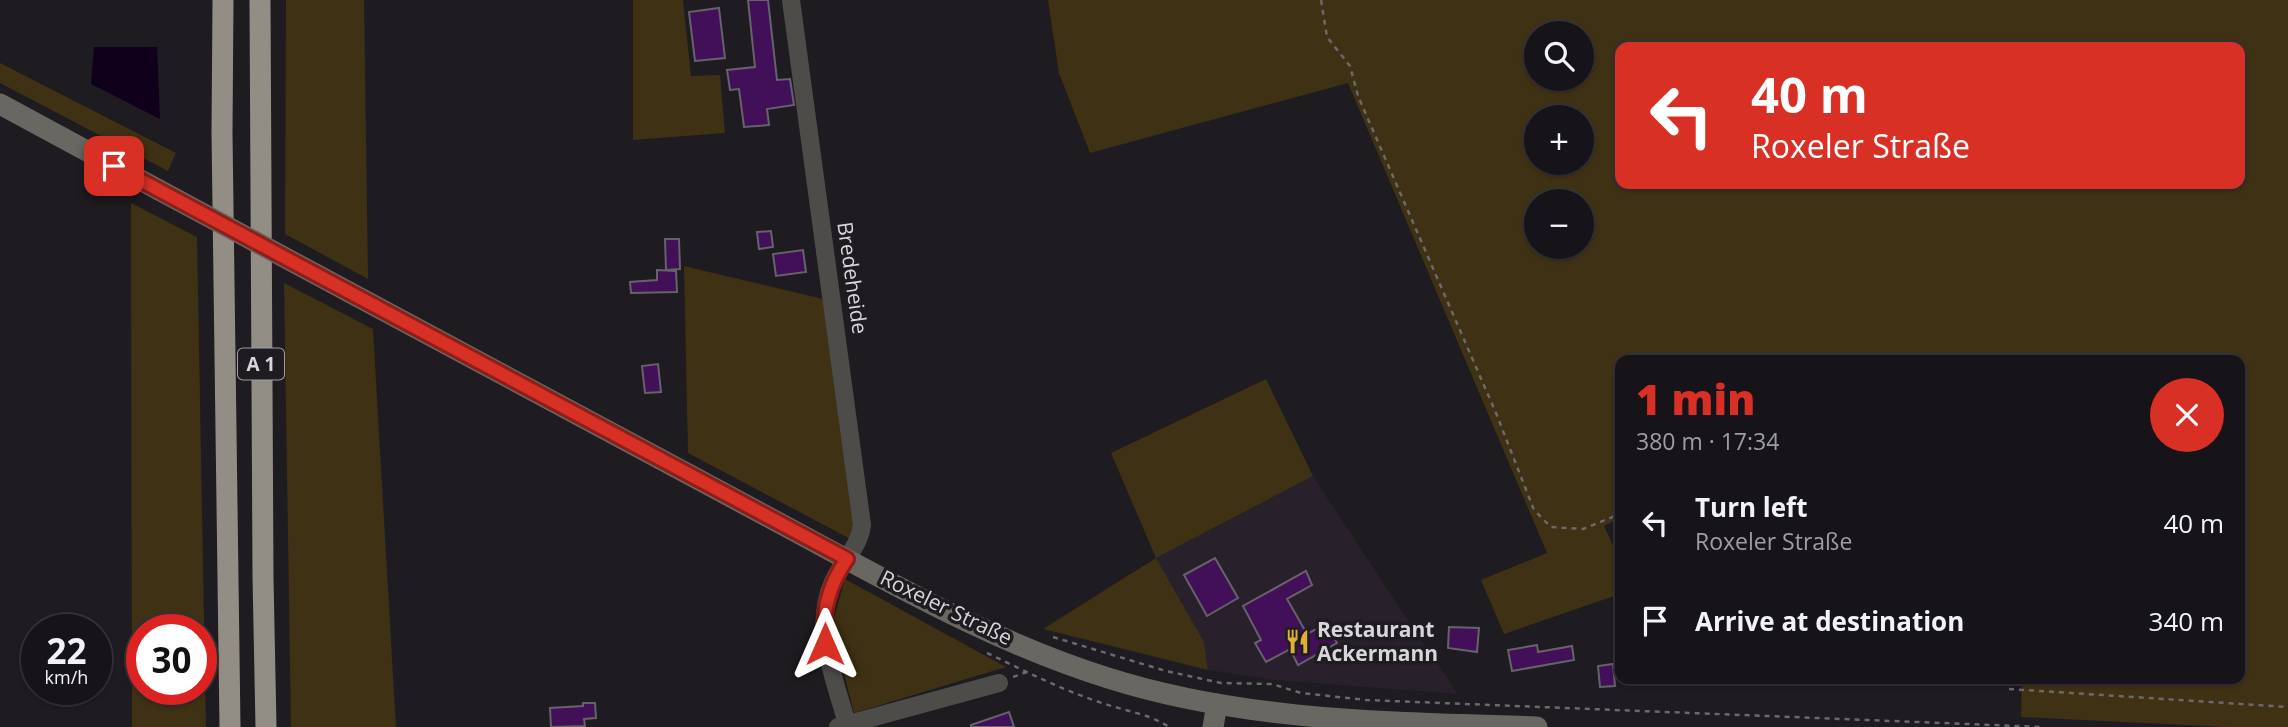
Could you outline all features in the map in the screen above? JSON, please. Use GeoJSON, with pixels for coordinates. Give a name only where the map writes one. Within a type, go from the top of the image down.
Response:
{"type":"FeatureCollection","features":[{"type":"Feature","properties":{"kind":"highway","name":"A 1"},"geometry":{"type":"LineString","coordinates":[[223,0],[230,727]]}},
{"type":"Feature","properties":{"kind":"highway","name":"A 1"},"geometry":{"type":"LineString","coordinates":[[260,0],[266,727]]}},
{"type":"Feature","properties":{"kind":"main road","name":"Roxeler Straße"},"geometry":{"type":"LineString","coordinates":[[0,104],[847,559],[988,631],[1047,656],[1108,678],[1217,704],[1353,720],[1537,727]]}},
{"type":"Feature","properties":{"kind":"main road"},"geometry":{"type":"LineString","coordinates":[[1213,727],[1217,704]]}},
{"type":"Feature","properties":{"kind":"street","name":"Bredeheide"},"geometry":{"type":"LineString","coordinates":[[791,0],[862,525],[860,538],[832,583],[823,619],[825,644],[842,726]]}},
{"type":"Feature","properties":{"kind":"street"},"geometry":{"type":"LineString","coordinates":[[842,726],[999,683]]}},
{"type":"Feature","properties":{"kind":"path"},"geometry":{"type":"LineString","coordinates":[[1321,0],[1327,37],[1350,66],[1358,96],[1496,413],[1534,510],[1551,527],[1583,528],[1615,516]]}},
{"type":"Feature","properties":{"kind":"path"},"geometry":{"type":"LineString","coordinates":[[1042,634],[1166,671],[1221,683],[1272,684],[1301,693],[1366,700],[2042,727]]}},
{"type":"Feature","properties":{"kind":"path"},"geometry":{"type":"LineString","coordinates":[[2009,689],[2288,707]]}},
{"type":"Feature","properties":{"kind":"shaded area"},"geometry":{"type":"Polygon","coordinates":[[[286,0],[364,0],[368,279],[285,234],[286,0]]]}},
{"type":"Feature","properties":{"kind":"shaded area"},"geometry":{"type":"Polygon","coordinates":[[[633,0],[683,0],[691,76],[720,75],[725,133],[633,140],[633,0]]]}},
{"type":"Feature","properties":{"kind":"shaded area"},"geometry":{"type":"Polygon","coordinates":[[[1048,0],[2288,0],[2288,727],[2225,727],[2021,717],[2022,684],[2245,684],[2245,355],[1615,355],[1615,520],[1604,526],[1615,549],[1615,596],[1504,634],[1481,580],[1547,553],[1348,83],[1090,153],[1059,73],[1048,0]]]}},
{"type":"Feature","properties":{"kind":"shaded area"},"geometry":{"type":"Polygon","coordinates":[[[94,47],[157,47],[160,119],[91,84],[94,47]]]}},
{"type":"Feature","properties":{"kind":"shaded area"},"geometry":{"type":"Polygon","coordinates":[[[0,63],[176,153],[168,171],[0,83],[0,63]]]}},
{"type":"Feature","properties":{"kind":"shaded area"},"geometry":{"type":"Polygon","coordinates":[[[131,203],[197,237],[204,614],[132,614],[131,203]]]}},
{"type":"Feature","properties":{"kind":"shaded area"},"geometry":{"type":"Polygon","coordinates":[[[684,266],[823,299],[858,543],[688,453],[684,266]]]}},
{"type":"Feature","properties":{"kind":"shaded area"},"geometry":{"type":"Polygon","coordinates":[[[284,283],[373,329],[396,727],[291,727],[284,283]]]}},
{"type":"Feature","properties":{"kind":"shaded area"},"geometry":{"type":"Polygon","coordinates":[[[1266,379],[1313,476],[1156,558],[1111,453],[1266,379]]]}},
{"type":"Feature","properties":{"kind":"shaded area"},"geometry":{"type":"Polygon","coordinates":[[[1313,476],[1458,694],[1274,680],[1208,670],[1204,642],[1156,558],[1313,476]]]}},
{"type":"Feature","properties":{"kind":"shaded area"},"geometry":{"type":"Polygon","coordinates":[[[1156,558],[1204,642],[1208,670],[1043,629],[1156,558]]]}},
{"type":"Feature","properties":{"kind":"shaded area"},"geometry":{"type":"Polygon","coordinates":[[[845,579],[1006,667],[854,713],[832,625],[845,579]]]}},
{"type":"Feature","properties":{"kind":"shaded area"},"geometry":{"type":"Polygon","coordinates":[[[132,705],[206,705],[206,727],[132,727],[132,705]]]}},
{"type":"Feature","properties":{"kind":"building"},"geometry":{"type":"Polygon","coordinates":[[[748,0],[768,0],[777,80],[790,79],[794,105],[767,109],[769,125],[744,127],[739,89],[730,90],[727,70],[755,67],[748,0]]]}},
{"type":"Feature","properties":{"kind":"building"},"geometry":{"type":"Polygon","coordinates":[[[719,8],[725,58],[695,61],[689,12],[719,8]]]}},
{"type":"Feature","properties":{"kind":"building"},"geometry":{"type":"Polygon","coordinates":[[[771,231],[773,247],[759,249],[757,232],[771,231]]]}},
{"type":"Feature","properties":{"kind":"building"},"geometry":{"type":"Polygon","coordinates":[[[665,239],[679,239],[680,269],[666,270],[665,239]]]}},
{"type":"Feature","properties":{"kind":"building"},"geometry":{"type":"Polygon","coordinates":[[[803,250],[806,272],[776,276],[773,254],[803,250]]]}},
{"type":"Feature","properties":{"kind":"building"},"geometry":{"type":"Polygon","coordinates":[[[657,270],[676,271],[677,292],[631,293],[630,282],[657,280],[657,270]]]}},
{"type":"Feature","properties":{"kind":"building"},"geometry":{"type":"Polygon","coordinates":[[[658,364],[661,392],[645,393],[642,366],[658,364]]]}},
{"type":"Feature","properties":{"kind":"building"},"geometry":{"type":"Polygon","coordinates":[[[1215,558],[1238,598],[1207,616],[1184,575],[1215,558]]]}},
{"type":"Feature","properties":{"kind":"building"},"geometry":{"type":"Polygon","coordinates":[[[1306,571],[1312,585],[1287,599],[1307,634],[1326,624],[1337,643],[1298,665],[1290,649],[1266,662],[1255,643],[1261,640],[1243,606],[1306,571]]]}},
{"type":"Feature","properties":{"kind":"building"},"geometry":{"type":"Polygon","coordinates":[[[1449,627],[1479,628],[1477,652],[1448,648],[1449,627]]]}},
{"type":"Feature","properties":{"kind":"building"},"geometry":{"type":"Polygon","coordinates":[[[1537,645],[1538,652],[1572,646],[1574,660],[1512,671],[1508,650],[1537,645]]]}},
{"type":"Feature","properties":{"kind":"building"},"geometry":{"type":"Polygon","coordinates":[[[1613,664],[1615,686],[1600,687],[1598,666],[1613,664]]]}},
{"type":"Feature","properties":{"kind":"building"},"geometry":{"type":"Polygon","coordinates":[[[583,703],[595,703],[596,718],[584,719],[585,726],[551,727],[550,708],[583,706],[583,703]]]}},
{"type":"Feature","properties":{"kind":"building"},"geometry":{"type":"Polygon","coordinates":[[[1009,712],[1014,727],[971,727],[971,725],[1009,712]]]}},
{"type":"Feature","properties":{"kind":"place","name":"Restaurant Ackermann"},"geometry":{"type":"Point","coordinates":[1297,642]}},
{"type":"Feature","properties":{"kind":"route"},"geometry":{"type":"LineString","coordinates":[[114,166],[847,559],[832,583],[823,619],[825,644]]}}]}
